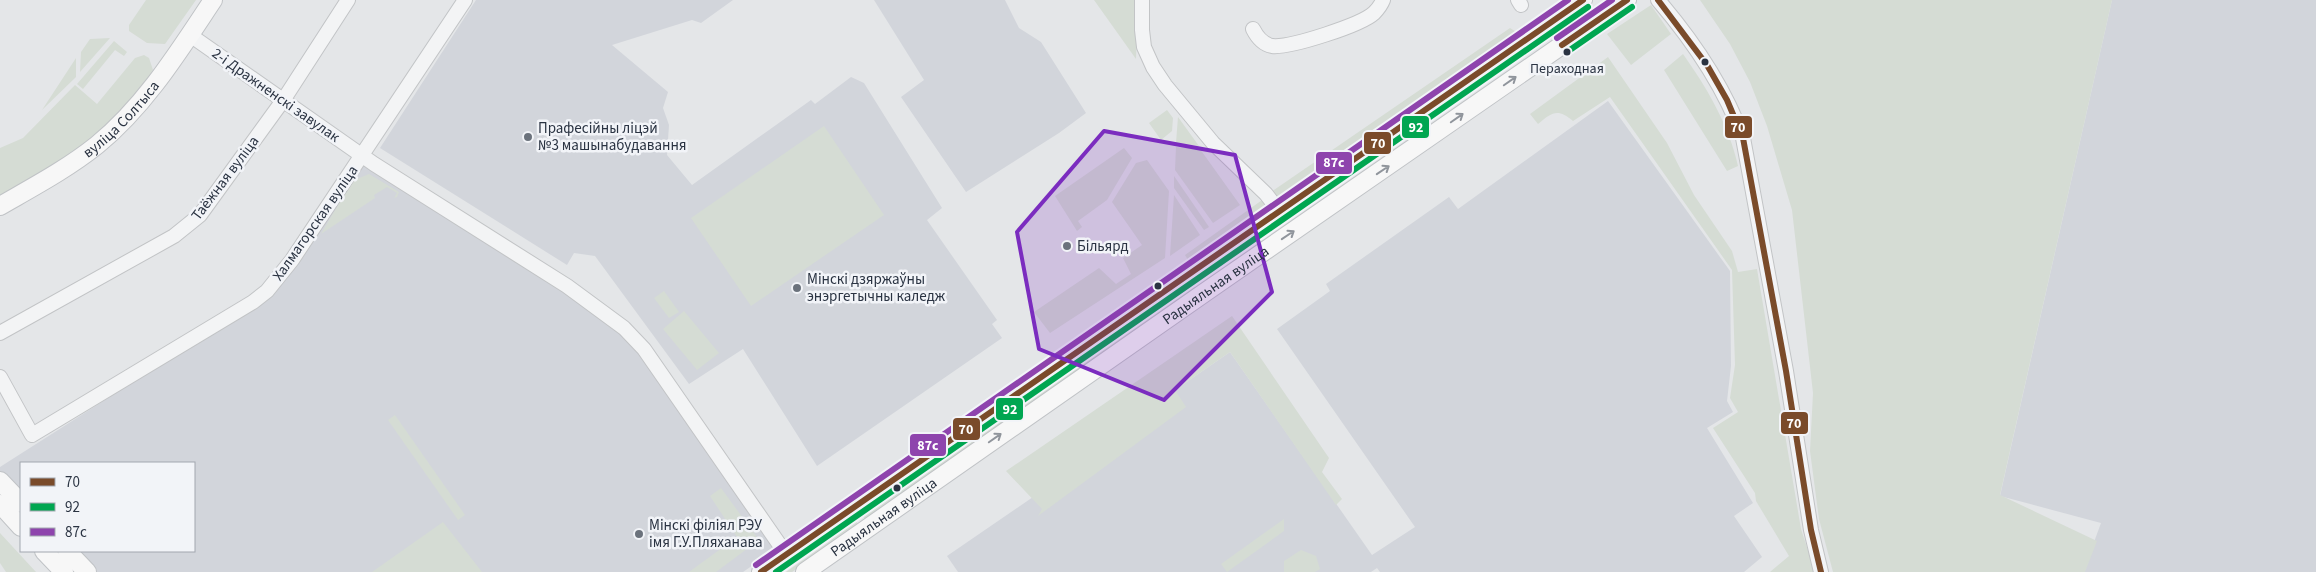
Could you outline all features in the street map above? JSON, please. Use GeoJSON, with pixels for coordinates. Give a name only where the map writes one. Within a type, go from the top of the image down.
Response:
{"type":"FeatureCollection","features":[{"type":"Feature","properties":{"kind":"main road","name":"вуліца Солтыса"},"geometry":{"type":"LineString","coordinates":[[0,206],[66,167],[97,145],[143,98],[190,35],[213,0]]}},
{"type":"Feature","properties":{"kind":"main road","name":"Радыяльная вуліца"},"geometry":{"type":"LineString","coordinates":[[760,572],[1583,0]]}},
{"type":"Feature","properties":{"kind":"main road","name":"Радыяльная вуліца"},"geometry":{"type":"LineString","coordinates":[[805,572],[1204,292],[1627,0]]}},
{"type":"Feature","properties":{"kind":"main road"},"geometry":{"type":"LineString","coordinates":[[1401,128],[1416,147]]}},
{"type":"Feature","properties":{"kind":"main road"},"geometry":{"type":"LineString","coordinates":[[0,480],[20,502]]}},
{"type":"Feature","properties":{"kind":"main road"},"geometry":{"type":"LineString","coordinates":[[0,504],[20,526]]}},
{"type":"Feature","properties":{"kind":"main road"},"geometry":{"type":"LineString","coordinates":[[45,552],[64,572]]}},
{"type":"Feature","properties":{"kind":"main road"},"geometry":{"type":"LineString","coordinates":[[67,552],[87,572]]}},
{"type":"Feature","properties":{"kind":"street","name":"Таёжная вуліца"},"geometry":{"type":"LineString","coordinates":[[0,333],[174,236],[200,215],[284,99],[348,0]]}},
{"type":"Feature","properties":{"kind":"street","name":"Халмагорская вуліца"},"geometry":{"type":"LineString","coordinates":[[0,377],[32,435],[253,302],[267,290],[292,260],[465,0]]}},
{"type":"Feature","properties":{"kind":"street"},"geometry":{"type":"LineString","coordinates":[[1142,0],[1144,47],[1153,67],[1165,85],[1213,143],[1266,194],[1279,211]]}},
{"type":"Feature","properties":{"kind":"street"},"geometry":{"type":"LineString","coordinates":[[1253,29],[1264,43],[1273,46],[1289,45],[1339,30],[1373,14],[1380,6],[1382,0]]}},
{"type":"Feature","properties":{"kind":"street"},"geometry":{"type":"LineString","coordinates":[[1658,0],[1686,35],[1713,74],[1734,114],[1743,138],[1784,361],[1810,530],[1821,572]]}},
{"type":"Feature","properties":{"kind":"street","name":"2-і Дражненскі завулак"},"geometry":{"type":"LineString","coordinates":[[190,35],[362,155],[567,286],[624,328],[644,349],[786,554]]}},
{"type":"Feature","properties":{"kind":"highlighted area"},"geometry":{"type":"Polygon","coordinates":[[[1104,131],[1235,155],[1272,292],[1164,400],[1039,349],[1017,232],[1104,131]]]}},
{"type":"Feature","properties":{"kind":"shaded area"},"geometry":{"type":"Polygon","coordinates":[[[146,0],[196,0],[165,44],[147,43],[129,31],[129,25],[146,0]]]}},
{"type":"Feature","properties":{"kind":"shaded area","name":"Мінскі дзяржаўны энэргетычны каледж"},"geometry":{"type":"Polygon","coordinates":[[[476,0],[733,0],[701,23],[692,20],[612,45],[668,92],[663,108],[669,125],[667,155],[692,185],[811,100],[815,104],[851,77],[864,83],[942,208],[927,220],[997,320],[992,324],[1002,338],[817,466],[743,349],[689,384],[595,256],[574,253],[567,265],[380,148],[476,0]]]}},
{"type":"Feature","properties":{"kind":"shaded area"},"geometry":{"type":"Polygon","coordinates":[[[874,0],[1005,0],[1019,28],[1041,42],[1086,113],[1059,133],[966,192],[901,97],[924,80],[874,0]]]}},
{"type":"Feature","properties":{"kind":"shaded area"},"geometry":{"type":"Polygon","coordinates":[[[1094,0],[1138,0],[1136,59],[1094,0]]]}},
{"type":"Feature","properties":{"kind":"shaded area"},"geometry":{"type":"Polygon","coordinates":[[[1700,0],[2112,0],[2000,495],[2097,541],[2085,572],[1833,572],[1819,519],[1810,451],[1813,393],[1792,210],[1767,126],[1750,82],[1730,44],[1700,0]]]}},
{"type":"Feature","properties":{"kind":"shaded area"},"geometry":{"type":"Polygon","coordinates":[[[2112,0],[2316,0],[2316,572],[2083,572],[2101,523],[2000,496],[2112,0]]]}},
{"type":"Feature","properties":{"kind":"shaded area"},"geometry":{"type":"Polygon","coordinates":[[[1651,5],[1671,34],[1631,65],[1607,34],[1651,5]]]}},
{"type":"Feature","properties":{"kind":"shaded area"},"geometry":{"type":"Polygon","coordinates":[[[1510,28],[1518,33],[1497,51],[1280,202],[1271,192],[1510,28]]]}},
{"type":"Feature","properties":{"kind":"shaded area"},"geometry":{"type":"Polygon","coordinates":[[[110,38],[80,72],[81,52],[90,39],[110,38]]]}},
{"type":"Feature","properties":{"kind":"shaded area"},"geometry":{"type":"Polygon","coordinates":[[[114,41],[127,52],[124,56],[115,50],[83,89],[77,84],[114,41]]]}},
{"type":"Feature","properties":{"kind":"shaded area"},"geometry":{"type":"Polygon","coordinates":[[[1683,54],[1709,94],[1729,136],[1738,166],[1727,171],[1664,70],[1683,54]]]}},
{"type":"Feature","properties":{"kind":"shaded area"},"geometry":{"type":"Polygon","coordinates":[[[144,55],[149,58],[153,70],[140,91],[106,128],[64,159],[0,198],[0,148],[23,138],[75,85],[97,104],[135,58],[144,55]]]}},
{"type":"Feature","properties":{"kind":"shaded area"},"geometry":{"type":"Polygon","coordinates":[[[1608,57],[1667,143],[1694,195],[1732,251],[1738,272],[1757,269],[1801,529],[1815,572],[1770,572],[1789,556],[1756,501],[1755,493],[1713,428],[1738,412],[1730,398],[1735,365],[1732,270],[1610,97],[1573,121],[1563,114],[1555,113],[1538,124],[1530,114],[1608,57]]]}},
{"type":"Feature","properties":{"kind":"shaded area"},"geometry":{"type":"Polygon","coordinates":[[[76,58],[76,77],[42,110],[76,58]]]}},
{"type":"Feature","properties":{"kind":"shaded area"},"geometry":{"type":"Polygon","coordinates":[[[1608,101],[1730,271],[1731,366],[1727,401],[1733,412],[1707,428],[1753,503],[1734,516],[1762,557],[1744,572],[1380,572],[1377,568],[1371,572],[958,572],[947,556],[1033,497],[1175,390],[1230,352],[1372,555],[1415,527],[1277,329],[1330,291],[1326,284],[1449,197],[1458,209],[1608,101]]]}},
{"type":"Feature","properties":{"kind":"shaded area"},"geometry":{"type":"Polygon","coordinates":[[[1167,110],[1173,118],[1172,131],[1161,140],[1149,123],[1167,110]]]}},
{"type":"Feature","properties":{"kind":"shaded area"},"geometry":{"type":"Polygon","coordinates":[[[1178,117],[1199,146],[1176,143],[1178,117]]]}},
{"type":"Feature","properties":{"kind":"shaded area"},"geometry":{"type":"Polygon","coordinates":[[[824,126],[884,215],[751,306],[691,218],[824,126]]]}},
{"type":"Feature","properties":{"kind":"shaded area"},"geometry":{"type":"Polygon","coordinates":[[[1176,147],[1200,149],[1240,205],[1213,223],[1175,170],[1176,147]]]}},
{"type":"Feature","properties":{"kind":"shaded area"},"geometry":{"type":"Polygon","coordinates":[[[1124,148],[1132,158],[1107,200],[1078,221],[1082,227],[1077,231],[1055,196],[1124,148]]]}},
{"type":"Feature","properties":{"kind":"shaded area"},"geometry":{"type":"Polygon","coordinates":[[[369,152],[636,340],[779,547],[743,572],[96,572],[76,552],[195,552],[195,462],[20,462],[20,494],[0,473],[0,467],[246,310],[369,152]]]}},
{"type":"Feature","properties":{"kind":"shaded area"},"geometry":{"type":"Polygon","coordinates":[[[1147,160],[1169,191],[1165,258],[1050,333],[1034,312],[1099,268],[1116,284],[1131,274],[1123,258],[1142,245],[1112,202],[1136,163],[1147,160]]]}},
{"type":"Feature","properties":{"kind":"shaded area"},"geometry":{"type":"Polygon","coordinates":[[[369,174],[399,192],[397,197],[394,198],[397,193],[387,187],[374,195],[375,198],[321,234],[352,181],[369,174]]]}},
{"type":"Feature","properties":{"kind":"shaded area"},"geometry":{"type":"Polygon","coordinates":[[[1174,176],[1209,227],[1204,230],[1174,188],[1174,176]]]}},
{"type":"Feature","properties":{"kind":"shaded area"},"geometry":{"type":"Polygon","coordinates":[[[1174,195],[1200,235],[1170,256],[1174,195]]]}},
{"type":"Feature","properties":{"kind":"shaded area"},"geometry":{"type":"Polygon","coordinates":[[[1265,198],[1270,207],[1266,213],[1191,265],[1185,255],[1265,198]]]}},
{"type":"Feature","properties":{"kind":"shaded area"},"geometry":{"type":"Polygon","coordinates":[[[1193,283],[1198,291],[866,521],[861,513],[1193,283]]]}},
{"type":"Feature","properties":{"kind":"shaded area"},"geometry":{"type":"Polygon","coordinates":[[[664,291],[679,312],[669,318],[654,298],[664,291]]]}},
{"type":"Feature","properties":{"kind":"shaded area"},"geometry":{"type":"Polygon","coordinates":[[[684,311],[719,353],[697,370],[663,329],[684,311]]]}},
{"type":"Feature","properties":{"kind":"shaded area"},"geometry":{"type":"Polygon","coordinates":[[[1232,316],[1329,458],[1322,472],[1342,499],[1336,505],[1230,352],[1175,390],[1186,407],[1038,516],[1042,509],[1006,471],[1232,316]]]}},
{"type":"Feature","properties":{"kind":"shaded area"},"geometry":{"type":"Polygon","coordinates":[[[395,415],[465,515],[458,520],[388,420],[395,415]]]}},
{"type":"Feature","properties":{"kind":"shaded area"},"geometry":{"type":"Polygon","coordinates":[[[721,488],[759,540],[716,572],[689,572],[737,537],[710,496],[721,488]]]}},
{"type":"Feature","properties":{"kind":"shaded area"},"geometry":{"type":"Polygon","coordinates":[[[854,518],[859,526],[792,572],[786,572],[830,541],[842,527],[854,518]]]}},
{"type":"Feature","properties":{"kind":"shaded area"},"geometry":{"type":"Polygon","coordinates":[[[1284,519],[1284,531],[1227,572],[1221,564],[1284,519]]]}},
{"type":"Feature","properties":{"kind":"shaded area"},"geometry":{"type":"Polygon","coordinates":[[[443,522],[482,572],[372,572],[443,522]]]}},
{"type":"Feature","properties":{"kind":"shaded area"},"geometry":{"type":"Polygon","coordinates":[[[0,533],[36,572],[6,572],[0,563],[0,533]]]}},
{"type":"Feature","properties":{"kind":"shaded area"},"geometry":{"type":"Polygon","coordinates":[[[1301,550],[1316,556],[1320,569],[1315,572],[1284,572],[1284,561],[1301,550]]]}},
{"type":"Feature","properties":{"kind":"transit line","name":"87с"},"geometry":{"type":"LineString","coordinates":[[756,565],[1568,0]]}},
{"type":"Feature","properties":{"kind":"transit line","name":"70"},"geometry":{"type":"LineString","coordinates":[[761,572],[1583,0]]}},
{"type":"Feature","properties":{"kind":"transit line","name":"87с"},"geometry":{"type":"LineString","coordinates":[[1557,38],[1612,0]]}},
{"type":"Feature","properties":{"kind":"transit line","name":"70"},"geometry":{"type":"LineString","coordinates":[[1562,45],[1627,0]]}},
{"type":"Feature","properties":{"kind":"transit line","name":"70"},"geometry":{"type":"LineString","coordinates":[[1658,0],[1707,65],[1727,100],[1743,138],[1786,371],[1811,530],[1821,572]]}},
{"type":"Feature","properties":{"kind":"transit line","name":"92"},"geometry":{"type":"LineString","coordinates":[[776,572],[1588,7]]}},
{"type":"Feature","properties":{"kind":"transit line","name":"92"},"geometry":{"type":"LineString","coordinates":[[1567,52],[1632,7]]}},
{"type":"Feature","properties":{"kind":"place","name":"Пераходная"},"geometry":{"type":"Point","coordinates":[1567,52]}},
{"type":"Feature","properties":{"kind":"place","name":"Прафесійны ліцэй №3 машынабудавання"},"geometry":{"type":"Point","coordinates":[528,137]}},
{"type":"Feature","properties":{"kind":"place","name":"Більярд"},"geometry":{"type":"Point","coordinates":[1067,246]}},
{"type":"Feature","properties":{"kind":"place","name":"Мінскі дзяржаўны энэргетычны каледж"},"geometry":{"type":"Point","coordinates":[797,288]}},
{"type":"Feature","properties":{"kind":"place","name":"Мінскі філіял РЭУ імя Г.У.Пляханава"},"geometry":{"type":"Point","coordinates":[639,534]}}]}
